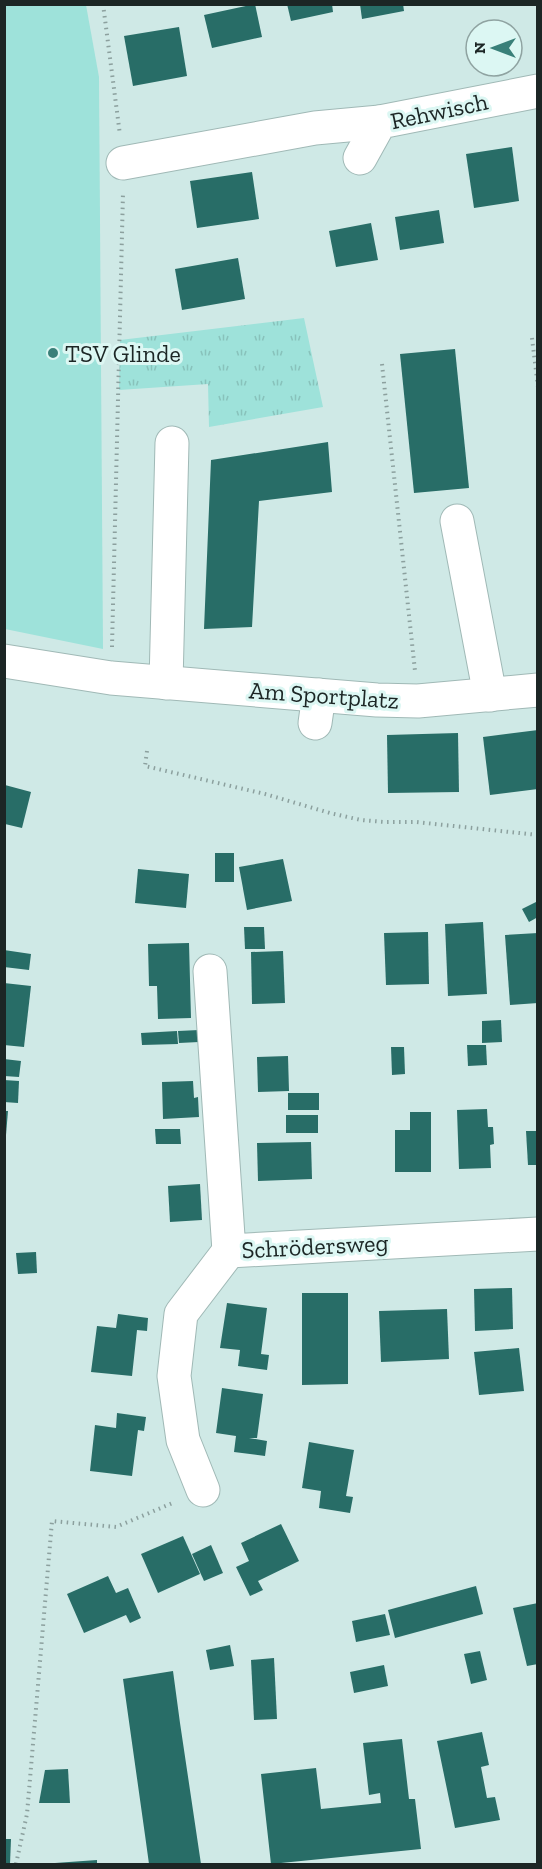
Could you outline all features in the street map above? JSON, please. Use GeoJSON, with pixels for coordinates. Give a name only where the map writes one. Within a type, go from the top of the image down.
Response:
{"type":"FeatureCollection","features":[{"type":"Feature","properties":{"kind":"street","name":"Rehwisch"},"geometry":{"type":"LineString","coordinates":[[360,158],[380,122],[537,91]]}},
{"type":"Feature","properties":{"kind":"street"},"geometry":{"type":"LineString","coordinates":[[123,163],[315,128],[380,122]]}},
{"type":"Feature","properties":{"kind":"street"},"geometry":{"type":"LineString","coordinates":[[166,682],[172,443]]}},
{"type":"Feature","properties":{"kind":"street"},"geometry":{"type":"LineString","coordinates":[[457,521],[490,695]]}},
{"type":"Feature","properties":{"kind":"street","name":"Am Sportplatz"},"geometry":{"type":"LineString","coordinates":[[4,661],[111,678],[166,682],[240,702],[317,709],[377,700],[418,701],[537,690]]}},
{"type":"Feature","properties":{"kind":"street","name":"Schrödersweg"},"geometry":{"type":"LineString","coordinates":[[210,971],[229,1251],[537,1234]]}},
{"type":"Feature","properties":{"kind":"street"},"geometry":{"type":"LineString","coordinates":[[203,1490],[183,1440],[174,1376],[181,1314],[229,1251]]}},
{"type":"Feature","properties":{"kind":"path"},"geometry":{"type":"LineString","coordinates":[[103,4],[123,163],[111,678]]}},
{"type":"Feature","properties":{"kind":"path"},"geometry":{"type":"LineString","coordinates":[[532,338],[537,387]]}},
{"type":"Feature","properties":{"kind":"path"},"geometry":{"type":"LineString","coordinates":[[382,364],[418,701]]}},
{"type":"Feature","properties":{"kind":"path"},"geometry":{"type":"LineString","coordinates":[[147,751],[145,766],[265,794],[361,820],[427,822],[537,835]]}},
{"type":"Feature","properties":{"kind":"path"},"geometry":{"type":"LineString","coordinates":[[16,1864],[27,1814],[52,1521],[116,1527],[203,1490]]}},
{"type":"Feature","properties":{"kind":"green space","name":"TSV Glinde"},"geometry":{"type":"Polygon","coordinates":[[[4,5],[86,5],[99,77],[103,649],[5,629],[4,5]]]}},
{"type":"Feature","properties":{"kind":"green space"},"geometry":{"type":"Polygon","coordinates":[[[304,318],[323,407],[209,427],[208,384],[119,390],[120,340],[304,318]]]}},
{"type":"Feature","properties":{"kind":"building"},"geometry":{"type":"Polygon","coordinates":[[[255,4],[262,37],[212,48],[204,15],[255,4]]]}},
{"type":"Feature","properties":{"kind":"building"},"geometry":{"type":"Polygon","coordinates":[[[287,4],[332,4],[333,12],[291,21],[287,4]]]}},
{"type":"Feature","properties":{"kind":"building"},"geometry":{"type":"Polygon","coordinates":[[[360,4],[403,4],[404,11],[362,19],[360,4]]]}},
{"type":"Feature","properties":{"kind":"building"},"geometry":{"type":"Polygon","coordinates":[[[179,27],[187,76],[133,86],[124,36],[179,27]]]}},
{"type":"Feature","properties":{"kind":"building"},"geometry":{"type":"Polygon","coordinates":[[[512,147],[519,201],[474,208],[466,154],[512,147]]]}},
{"type":"Feature","properties":{"kind":"building"},"geometry":{"type":"Polygon","coordinates":[[[252,172],[259,219],[197,228],[190,181],[252,172]]]}},
{"type":"Feature","properties":{"kind":"building"},"geometry":{"type":"Polygon","coordinates":[[[439,210],[444,243],[400,250],[395,217],[439,210]]]}},
{"type":"Feature","properties":{"kind":"building"},"geometry":{"type":"Polygon","coordinates":[[[371,223],[378,260],[336,267],[329,231],[371,223]]]}},
{"type":"Feature","properties":{"kind":"building"},"geometry":{"type":"Polygon","coordinates":[[[238,258],[245,299],[182,310],[175,269],[238,258]]]}},
{"type":"Feature","properties":{"kind":"building"},"geometry":{"type":"Polygon","coordinates":[[[455,349],[469,488],[414,493],[400,354],[455,349]]]}},
{"type":"Feature","properties":{"kind":"building"},"geometry":{"type":"Polygon","coordinates":[[[328,442],[332,492],[259,501],[252,627],[204,629],[211,460],[328,442]]]}},
{"type":"Feature","properties":{"kind":"building"},"geometry":{"type":"Polygon","coordinates":[[[538,730],[538,789],[490,795],[483,737],[538,730]]]}},
{"type":"Feature","properties":{"kind":"building"},"geometry":{"type":"Polygon","coordinates":[[[458,733],[459,792],[388,793],[387,735],[458,733]]]}},
{"type":"Feature","properties":{"kind":"building"},"geometry":{"type":"Polygon","coordinates":[[[5,785],[31,792],[22,828],[5,824],[5,785]]]}},
{"type":"Feature","properties":{"kind":"building"},"geometry":{"type":"Polygon","coordinates":[[[215,853],[234,853],[234,882],[215,882],[215,853]]]}},
{"type":"Feature","properties":{"kind":"building"},"geometry":{"type":"Polygon","coordinates":[[[283,859],[292,901],[247,910],[239,867],[283,859]]]}},
{"type":"Feature","properties":{"kind":"building"},"geometry":{"type":"Polygon","coordinates":[[[138,869],[189,874],[186,908],[135,903],[138,869]]]}},
{"type":"Feature","properties":{"kind":"building"},"geometry":{"type":"Polygon","coordinates":[[[538,901],[538,917],[529,922],[522,909],[538,901]]]}},
{"type":"Feature","properties":{"kind":"building"},"geometry":{"type":"Polygon","coordinates":[[[483,922],[487,994],[448,996],[445,924],[483,922]]]}},
{"type":"Feature","properties":{"kind":"building"},"geometry":{"type":"Polygon","coordinates":[[[244,927],[264,927],[265,949],[245,949],[244,927]]]}},
{"type":"Feature","properties":{"kind":"building"},"geometry":{"type":"Polygon","coordinates":[[[428,932],[429,984],[386,985],[384,933],[428,932]]]}},
{"type":"Feature","properties":{"kind":"building"},"geometry":{"type":"Polygon","coordinates":[[[538,933],[538,1003],[510,1005],[505,935],[538,933]]]}},
{"type":"Feature","properties":{"kind":"building"},"geometry":{"type":"Polygon","coordinates":[[[189,943],[191,1018],[158,1019],[157,986],[149,986],[148,944],[189,943]]]}},
{"type":"Feature","properties":{"kind":"building"},"geometry":{"type":"Polygon","coordinates":[[[4,950],[31,954],[29,970],[4,967],[4,950]]]}},
{"type":"Feature","properties":{"kind":"building"},"geometry":{"type":"Polygon","coordinates":[[[283,951],[285,1003],[252,1004],[251,952],[283,951]]]}},
{"type":"Feature","properties":{"kind":"building"},"geometry":{"type":"Polygon","coordinates":[[[4,983],[31,986],[24,1047],[4,1045],[4,983]]]}},
{"type":"Feature","properties":{"kind":"building"},"geometry":{"type":"Polygon","coordinates":[[[501,1020],[502,1042],[482,1043],[482,1021],[501,1020]]]}},
{"type":"Feature","properties":{"kind":"building"},"geometry":{"type":"Polygon","coordinates":[[[199,1030],[199,1042],[179,1043],[178,1031],[199,1030]]]}},
{"type":"Feature","properties":{"kind":"building"},"geometry":{"type":"Polygon","coordinates":[[[177,1031],[178,1044],[142,1045],[141,1033],[177,1031]]]}},
{"type":"Feature","properties":{"kind":"building"},"geometry":{"type":"Polygon","coordinates":[[[467,1045],[486,1045],[487,1065],[468,1066],[467,1045]]]}},
{"type":"Feature","properties":{"kind":"building"},"geometry":{"type":"Polygon","coordinates":[[[391,1047],[404,1047],[405,1074],[392,1075],[391,1047]]]}},
{"type":"Feature","properties":{"kind":"building"},"geometry":{"type":"Polygon","coordinates":[[[288,1056],[289,1091],[258,1092],[257,1057],[288,1056]]]}},
{"type":"Feature","properties":{"kind":"building"},"geometry":{"type":"Polygon","coordinates":[[[4,1059],[21,1061],[19,1077],[4,1076],[4,1059]]]}},
{"type":"Feature","properties":{"kind":"building"},"geometry":{"type":"Polygon","coordinates":[[[4,1080],[19,1081],[18,1103],[4,1102],[4,1080]]]}},
{"type":"Feature","properties":{"kind":"building"},"geometry":{"type":"Polygon","coordinates":[[[193,1081],[194,1098],[198,1097],[199,1117],[163,1119],[162,1082],[193,1081]]]}},
{"type":"Feature","properties":{"kind":"building"},"geometry":{"type":"Polygon","coordinates":[[[288,1093],[319,1093],[319,1110],[288,1110],[288,1093]]]}},
{"type":"Feature","properties":{"kind":"building"},"geometry":{"type":"Polygon","coordinates":[[[487,1109],[488,1127],[493,1127],[494,1144],[490,1145],[491,1168],[459,1169],[457,1110],[487,1109]]]}},
{"type":"Feature","properties":{"kind":"building"},"geometry":{"type":"Polygon","coordinates":[[[4,1111],[8,1111],[6,1135],[4,1135],[4,1111]]]}},
{"type":"Feature","properties":{"kind":"building"},"geometry":{"type":"Polygon","coordinates":[[[410,1112],[431,1112],[431,1172],[395,1172],[395,1130],[410,1130],[410,1112]]]}},
{"type":"Feature","properties":{"kind":"building"},"geometry":{"type":"Polygon","coordinates":[[[286,1115],[318,1115],[318,1133],[286,1133],[286,1115]]]}},
{"type":"Feature","properties":{"kind":"building"},"geometry":{"type":"Polygon","coordinates":[[[155,1129],[180,1129],[181,1144],[156,1144],[155,1129]]]}},
{"type":"Feature","properties":{"kind":"building"},"geometry":{"type":"Polygon","coordinates":[[[526,1131],[538,1131],[538,1165],[528,1165],[526,1131]]]}},
{"type":"Feature","properties":{"kind":"building"},"geometry":{"type":"Polygon","coordinates":[[[311,1142],[312,1179],[258,1181],[257,1143],[311,1142]]]}},
{"type":"Feature","properties":{"kind":"building"},"geometry":{"type":"Polygon","coordinates":[[[200,1184],[202,1220],[170,1222],[168,1186],[200,1184]]]}},
{"type":"Feature","properties":{"kind":"building"},"geometry":{"type":"Polygon","coordinates":[[[36,1252],[37,1273],[18,1274],[16,1253],[36,1252]]]}},
{"type":"Feature","properties":{"kind":"building"},"geometry":{"type":"Polygon","coordinates":[[[512,1288],[513,1329],[475,1331],[474,1289],[512,1288]]]}},
{"type":"Feature","properties":{"kind":"building"},"geometry":{"type":"Polygon","coordinates":[[[302,1293],[348,1293],[348,1384],[302,1385],[302,1293]]]}},
{"type":"Feature","properties":{"kind":"building"},"geometry":{"type":"Polygon","coordinates":[[[227,1303],[267,1308],[261,1354],[269,1355],[267,1370],[238,1366],[240,1350],[220,1348],[227,1303]]]}},
{"type":"Feature","properties":{"kind":"building"},"geometry":{"type":"Polygon","coordinates":[[[447,1309],[449,1359],[381,1362],[379,1311],[447,1309]]]}},
{"type":"Feature","properties":{"kind":"building"},"geometry":{"type":"Polygon","coordinates":[[[118,1314],[148,1318],[147,1331],[137,1330],[132,1376],[91,1372],[97,1326],[116,1328],[118,1314]]]}},
{"type":"Feature","properties":{"kind":"building"},"geometry":{"type":"Polygon","coordinates":[[[519,1348],[524,1391],[479,1395],[474,1352],[519,1348]]]}},
{"type":"Feature","properties":{"kind":"building"},"geometry":{"type":"Polygon","coordinates":[[[222,1388],[263,1394],[257,1438],[249,1438],[267,1441],[265,1456],[234,1452],[236,1436],[216,1433],[222,1388]]]}},
{"type":"Feature","properties":{"kind":"building"},"geometry":{"type":"Polygon","coordinates":[[[117,1413],[146,1417],[144,1431],[138,1430],[132,1476],[90,1471],[95,1425],[116,1428],[117,1413]]]}},
{"type":"Feature","properties":{"kind":"building"},"geometry":{"type":"Polygon","coordinates":[[[309,1442],[354,1450],[346,1496],[353,1497],[350,1513],[319,1508],[321,1491],[302,1488],[309,1442]]]}},
{"type":"Feature","properties":{"kind":"building"},"geometry":{"type":"Polygon","coordinates":[[[281,1524],[299,1561],[258,1581],[263,1590],[250,1596],[236,1567],[249,1561],[241,1543],[281,1524]]]}},
{"type":"Feature","properties":{"kind":"building"},"geometry":{"type":"Polygon","coordinates":[[[183,1536],[200,1574],[158,1593],[141,1554],[183,1536]]]}},
{"type":"Feature","properties":{"kind":"building"},"geometry":{"type":"Polygon","coordinates":[[[211,1545],[223,1573],[204,1581],[192,1554],[211,1545]]]}},
{"type":"Feature","properties":{"kind":"building"},"geometry":{"type":"Polygon","coordinates":[[[108,1576],[116,1593],[128,1588],[141,1618],[130,1623],[126,1615],[84,1633],[67,1594],[108,1576]]]}},
{"type":"Feature","properties":{"kind":"building"},"geometry":{"type":"Polygon","coordinates":[[[476,1586],[483,1614],[395,1638],[388,1610],[476,1586]]]}},
{"type":"Feature","properties":{"kind":"building"},"geometry":{"type":"Polygon","coordinates":[[[538,1603],[538,1664],[527,1666],[513,1608],[538,1603]]]}},
{"type":"Feature","properties":{"kind":"building"},"geometry":{"type":"Polygon","coordinates":[[[385,1614],[390,1635],[356,1642],[352,1621],[385,1614]]]}},
{"type":"Feature","properties":{"kind":"building"},"geometry":{"type":"Polygon","coordinates":[[[230,1645],[234,1666],[210,1670],[206,1650],[230,1645]]]}},
{"type":"Feature","properties":{"kind":"building"},"geometry":{"type":"Polygon","coordinates":[[[480,1651],[487,1680],[471,1684],[464,1654],[480,1651]]]}},
{"type":"Feature","properties":{"kind":"building"},"geometry":{"type":"Polygon","coordinates":[[[274,1658],[277,1719],[254,1720],[251,1660],[274,1658]]]}},
{"type":"Feature","properties":{"kind":"building"},"geometry":{"type":"Polygon","coordinates":[[[384,1665],[388,1686],[354,1693],[350,1672],[384,1665]]]}},
{"type":"Feature","properties":{"kind":"building"},"geometry":{"type":"Polygon","coordinates":[[[173,1671],[201,1864],[149,1864],[123,1679],[173,1671]]]}},
{"type":"Feature","properties":{"kind":"building"},"geometry":{"type":"Polygon","coordinates":[[[482,1732],[489,1765],[481,1767],[487,1798],[495,1797],[500,1820],[455,1828],[437,1741],[482,1732]]]}},
{"type":"Feature","properties":{"kind":"building"},"geometry":{"type":"Polygon","coordinates":[[[402,1739],[409,1799],[415,1799],[421,1849],[271,1864],[261,1774],[316,1768],[321,1809],[381,1803],[380,1793],[369,1795],[363,1743],[402,1739]]]}},
{"type":"Feature","properties":{"kind":"building"},"geometry":{"type":"Polygon","coordinates":[[[68,1769],[70,1803],[39,1803],[45,1770],[68,1769]]]}},
{"type":"Feature","properties":{"kind":"building"},"geometry":{"type":"Polygon","coordinates":[[[4,1839],[11,1839],[10,1864],[4,1864],[4,1839]]]}},
{"type":"Feature","properties":{"kind":"building"},"geometry":{"type":"Polygon","coordinates":[[[97,1860],[97,1864],[55,1864],[55,1863],[97,1860]]]}},
{"type":"Feature","properties":{"kind":"place","name":"TSV Glinde"},"geometry":{"type":"Point","coordinates":[53,353]}}]}
